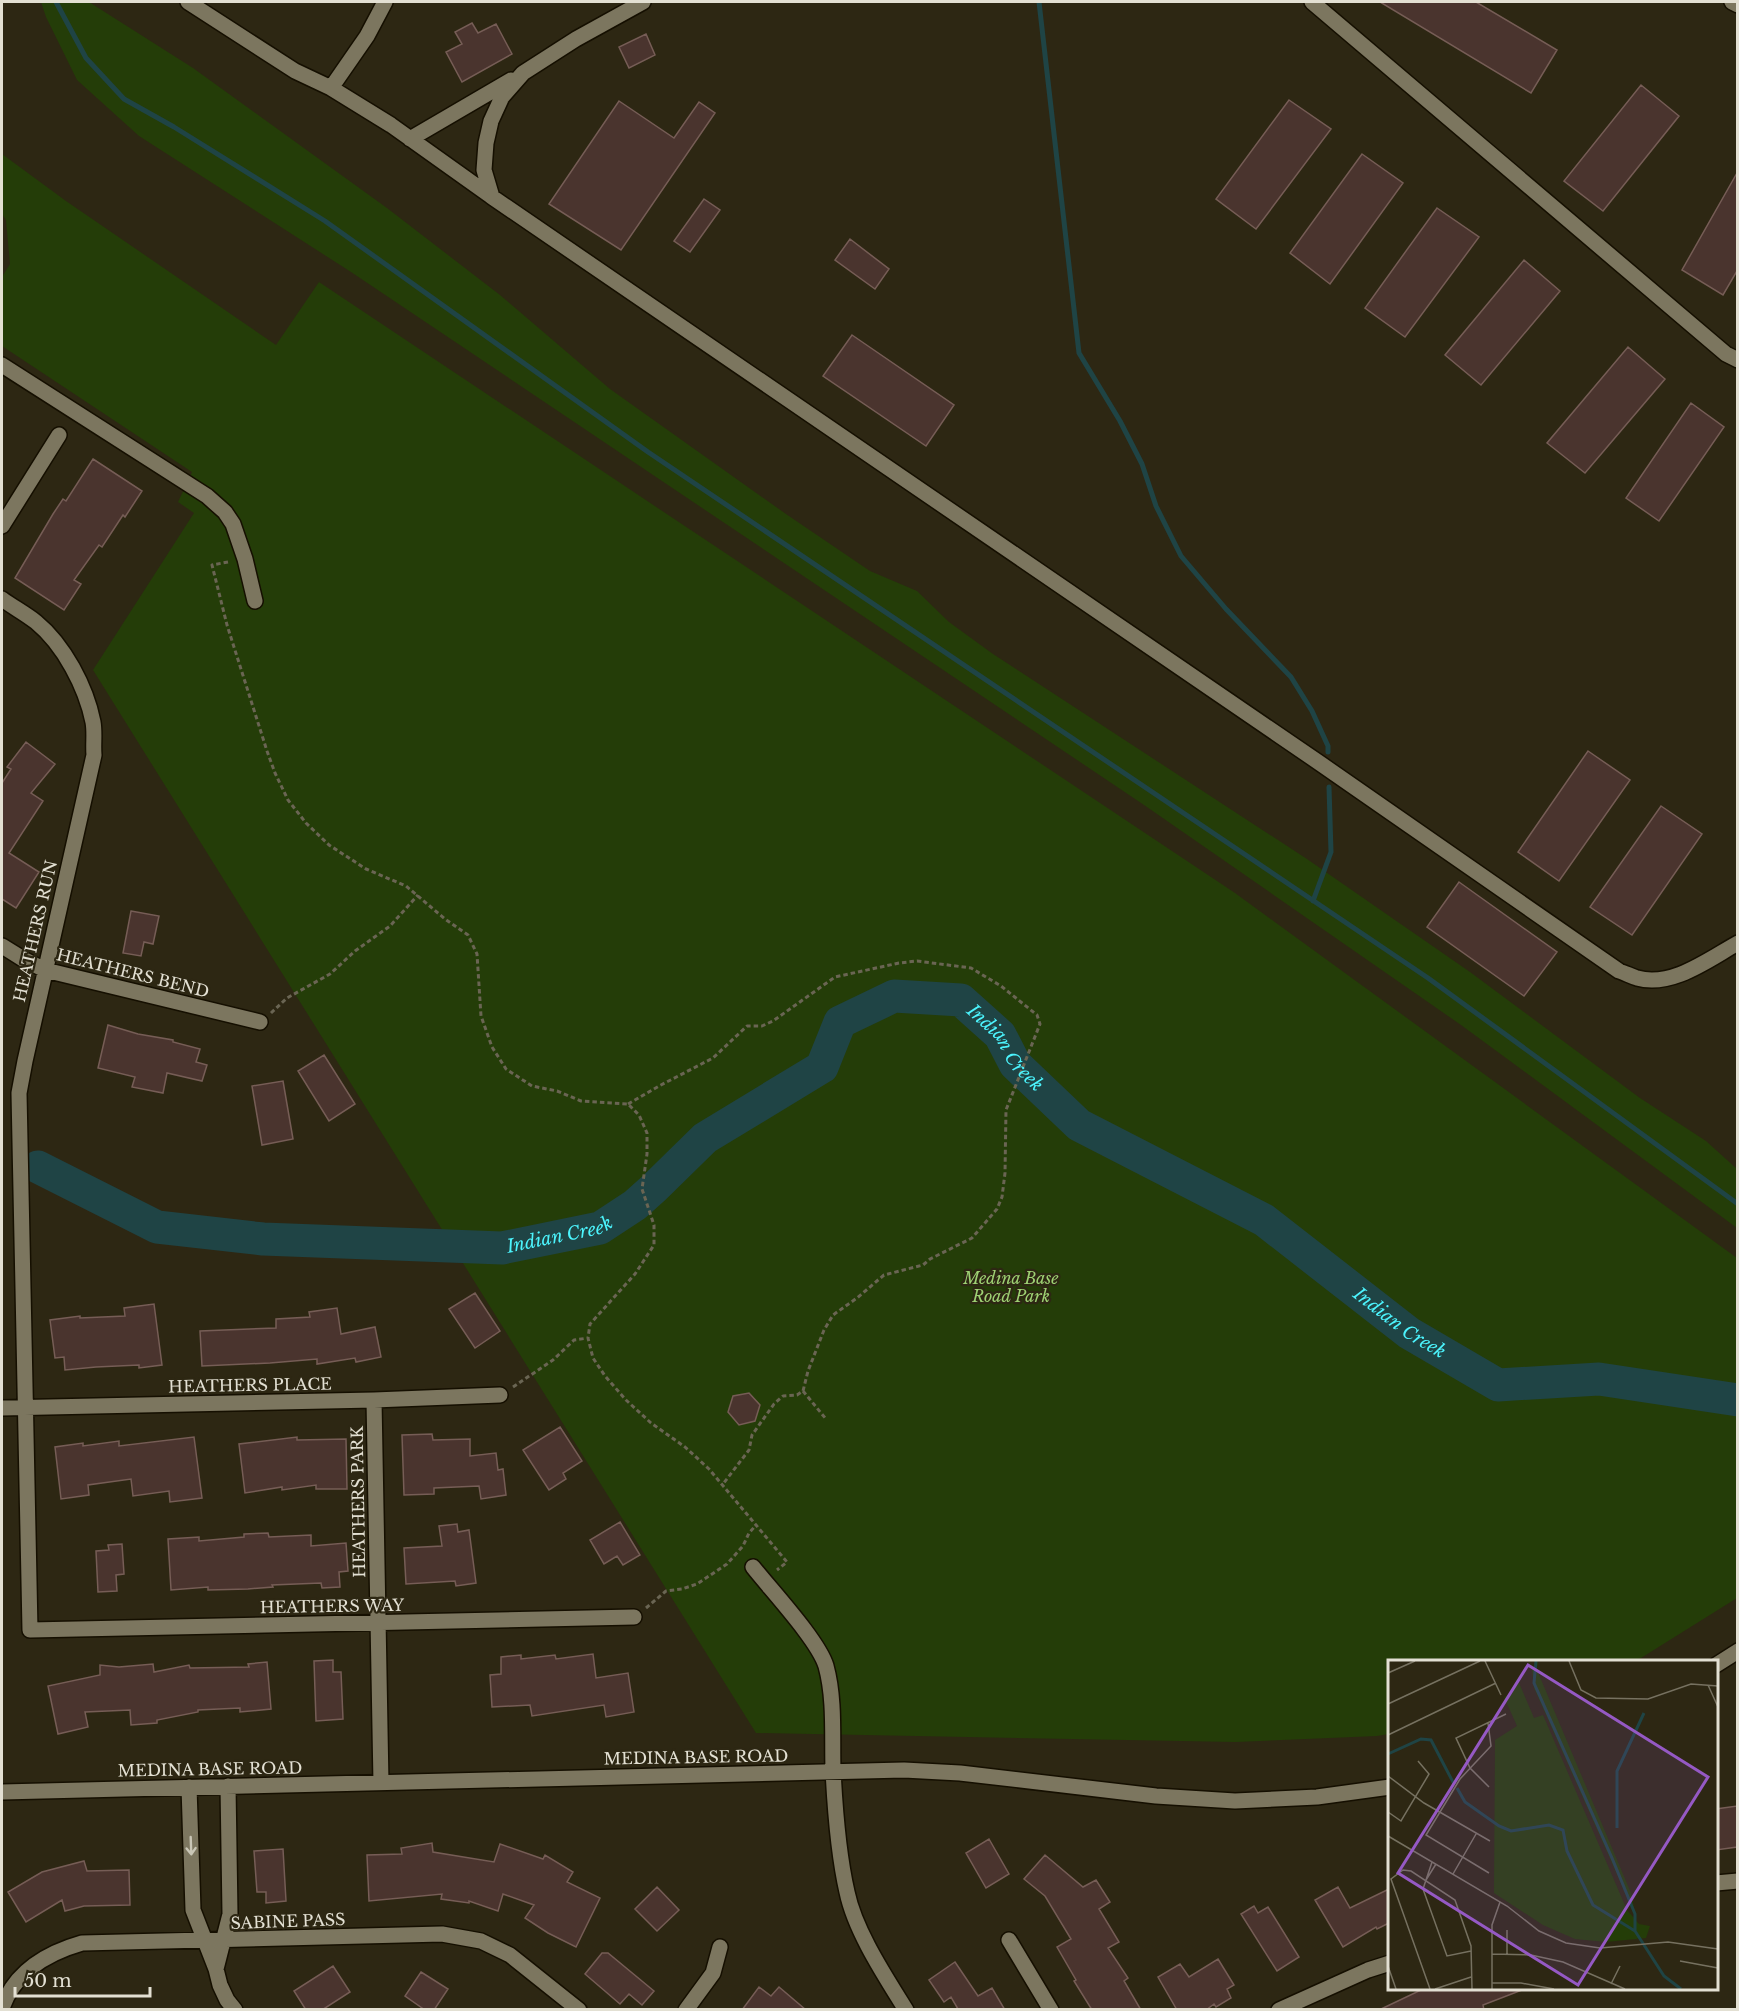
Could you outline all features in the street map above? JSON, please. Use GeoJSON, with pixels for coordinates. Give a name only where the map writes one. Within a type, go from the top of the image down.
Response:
{"type":"FeatureCollection","features":[{"type":"Feature","properties":{"kind":"street"},"geometry":{"type":"LineString","coordinates":[[188,2],[295,71],[331,88],[410,139],[1619,971],[1638,978],[1657,980],[1679,975],[1737,943]]}},
{"type":"Feature","properties":{"kind":"street"},"geometry":{"type":"LineString","coordinates":[[331,88],[368,36],[385,2]]}},
{"type":"Feature","properties":{"kind":"street"},"geometry":{"type":"LineString","coordinates":[[410,139],[576,39],[644,2]]}},
{"type":"Feature","properties":{"kind":"street"},"geometry":{"type":"LineString","coordinates":[[1312,2],[1717,346],[1737,360]]}},
{"type":"Feature","properties":{"kind":"street"},"geometry":{"type":"LineString","coordinates":[[1732,2],[1737,5]]}},
{"type":"Feature","properties":{"kind":"street"},"geometry":{"type":"LineString","coordinates":[[492,197],[484,170],[486,143],[491,121],[502,97],[523,73]]}},
{"type":"Feature","properties":{"kind":"street"},"geometry":{"type":"LineString","coordinates":[[2,365],[207,496],[225,512],[237,535],[255,600]]}},
{"type":"Feature","properties":{"kind":"street"},"geometry":{"type":"LineString","coordinates":[[2,526],[59,435]]}},
{"type":"Feature","properties":{"kind":"street","name":"HEATHERS RUN"},"geometry":{"type":"LineString","coordinates":[[2,599],[37,623],[57,645],[70,665],[84,693],[93,723],[94,755],[45,970],[20,1093],[30,1630]]}},
{"type":"Feature","properties":{"kind":"street","name":"HEATHERS BEND"},"geometry":{"type":"LineString","coordinates":[[2,946],[45,970],[260,1022]]}},
{"type":"Feature","properties":{"kind":"street","name":"HEATHERS PLACE"},"geometry":{"type":"LineString","coordinates":[[2,1408],[500,1395]]}},
{"type":"Feature","properties":{"kind":"street","name":"HEATHERS PARK"},"geometry":{"type":"LineString","coordinates":[[374,1400],[381,1783]]}},
{"type":"Feature","properties":{"kind":"street"},"geometry":{"type":"LineString","coordinates":[[753,1567],[813,1642],[825,1664],[831,1694],[833,1772],[838,1834],[847,1893],[855,1917],[880,1968],[906,2010]]}},
{"type":"Feature","properties":{"kind":"street","name":"HEATHERS WAY"},"geometry":{"type":"LineString","coordinates":[[30,1630],[634,1617]]}},
{"type":"Feature","properties":{"kind":"street"},"geometry":{"type":"LineString","coordinates":[[1718,1664],[1737,1651]]}},
{"type":"Feature","properties":{"kind":"street","name":"MEDINA BASE ROAD"},"geometry":{"type":"LineString","coordinates":[[2,1792],[904,1770],[960,1773],[1156,1796],[1235,1801],[1317,1797],[1388,1787]]}},
{"type":"Feature","properties":{"kind":"street"},"geometry":{"type":"LineString","coordinates":[[216,1969],[230,1914],[228,1786]]}},
{"type":"Feature","properties":{"kind":"street"},"geometry":{"type":"LineString","coordinates":[[189,1787],[193,1910],[220,1985],[235,2010]]}},
{"type":"Feature","properties":{"kind":"street"},"geometry":{"type":"LineString","coordinates":[[1718,1883],[1737,1881]]}},
{"type":"Feature","properties":{"kind":"street","name":"SABINE PASS"},"geometry":{"type":"LineString","coordinates":[[2,2008],[20,1977],[41,1959],[58,1950],[82,1943],[442,1935],[481,1941],[510,1955],[579,2010]]}},
{"type":"Feature","properties":{"kind":"street"},"geometry":{"type":"LineString","coordinates":[[1009,1940],[1051,2010]]}},
{"type":"Feature","properties":{"kind":"street"},"geometry":{"type":"LineString","coordinates":[[686,2010],[713,1973],[720,1947]]}},
{"type":"Feature","properties":{"kind":"street"},"geometry":{"type":"LineString","coordinates":[[1279,2010],[1388,1963]]}},
{"type":"Feature","properties":{"kind":"path"},"geometry":{"type":"LineString","coordinates":[[245,559],[212,565],[226,625],[267,751],[288,800],[306,823],[330,845],[366,868],[406,885],[445,919],[468,935],[477,954],[482,1016],[492,1047],[507,1069],[532,1086],[557,1091],[581,1101],[628,1104],[713,1058],[747,1026],[762,1026],[773,1021],[835,977],[899,963],[931,962],[943,966],[971,969],[1001,986],[1037,1016],[1040,1024],[1006,1110],[1005,1173],[1002,1197],[997,1209],[972,1238],[930,1259],[923,1265],[884,1275],[857,1298],[833,1314],[824,1330],[808,1371],[803,1392]]}},
{"type":"Feature","properties":{"kind":"path"},"geometry":{"type":"LineString","coordinates":[[260,1022],[287,998],[330,974],[355,951],[390,926],[418,895]]}},
{"type":"Feature","properties":{"kind":"path"},"geometry":{"type":"LineString","coordinates":[[628,1104],[639,1116],[647,1133],[647,1154],[642,1189],[654,1225],[654,1245],[635,1274],[590,1324],[588,1338],[593,1358],[626,1400],[651,1423],[693,1454],[723,1484],[787,1562],[763,1580]]}},
{"type":"Feature","properties":{"kind":"path"},"geometry":{"type":"LineString","coordinates":[[500,1395],[553,1360],[574,1340],[588,1338]]}},
{"type":"Feature","properties":{"kind":"path"},"geometry":{"type":"LineString","coordinates":[[803,1392],[826,1419]]}},
{"type":"Feature","properties":{"kind":"path"},"geometry":{"type":"LineString","coordinates":[[723,1484],[749,1450],[752,1435],[774,1404],[783,1396],[803,1392]]}},
{"type":"Feature","properties":{"kind":"path"},"geometry":{"type":"LineString","coordinates":[[634,1617],[666,1591],[697,1584],[727,1564],[743,1546],[749,1533],[757,1524]]}},
{"type":"Feature","properties":{"kind":"green space"},"geometry":{"type":"Polygon","coordinates":[[[41,2],[89,2],[193,68],[387,208],[500,295],[610,389],[786,514],[870,571],[917,591],[949,622],[993,654],[1307,859],[1470,972],[1640,1098],[1706,1141],[1737,1169],[1737,1228],[1461,1025],[1144,805],[351,272],[139,136],[77,80],[41,2]]]}},
{"type":"Feature","properties":{"kind":"green space","name":"Medina Base Road Park"},"geometry":{"type":"Polygon","coordinates":[[[2,154],[66,201],[276,345],[319,282],[1235,893],[1737,1258],[1737,1598],[1634,1660],[1388,1660],[1388,1734],[1377,1736],[1236,1742],[756,1733],[93,670],[194,513],[178,502],[192,472],[2,346],[2,277],[10,264],[6,220],[2,214],[2,154]]]}},
{"type":"Feature","properties":{"kind":"building"},"geometry":{"type":"Polygon","coordinates":[[[1380,2],[1476,2],[1557,50],[1531,93],[1380,2]]]}},
{"type":"Feature","properties":{"kind":"building"},"geometry":{"type":"Polygon","coordinates":[[[472,23],[478,33],[496,24],[512,54],[462,82],[446,52],[462,44],[455,32],[472,23]]]}},
{"type":"Feature","properties":{"kind":"building"},"geometry":{"type":"Polygon","coordinates":[[[646,34],[655,55],[629,68],[619,47],[646,34]]]}},
{"type":"Feature","properties":{"kind":"building"},"geometry":{"type":"Polygon","coordinates":[[[1641,85],[1679,116],[1603,211],[1564,181],[1641,85]]]}},
{"type":"Feature","properties":{"kind":"building"},"geometry":{"type":"Polygon","coordinates":[[[1289,100],[1331,129],[1256,229],[1216,199],[1289,100]]]}},
{"type":"Feature","properties":{"kind":"building"},"geometry":{"type":"Polygon","coordinates":[[[619,101],[674,138],[699,102],[715,113],[621,250],[549,204],[619,101]]]}},
{"type":"Feature","properties":{"kind":"building"},"geometry":{"type":"Polygon","coordinates":[[[1362,154],[1403,183],[1330,284],[1290,253],[1362,154]]]}},
{"type":"Feature","properties":{"kind":"building"},"geometry":{"type":"Polygon","coordinates":[[[1737,173],[1737,271],[1723,295],[1682,270],[1737,173]]]}},
{"type":"Feature","properties":{"kind":"building"},"geometry":{"type":"Polygon","coordinates":[[[704,199],[720,210],[690,252],[674,241],[704,199]]]}},
{"type":"Feature","properties":{"kind":"building"},"geometry":{"type":"Polygon","coordinates":[[[1437,208],[1479,237],[1405,337],[1365,308],[1437,208]]]}},
{"type":"Feature","properties":{"kind":"building"},"geometry":{"type":"Polygon","coordinates":[[[850,239],[889,269],[875,289],[835,260],[850,239]]]}},
{"type":"Feature","properties":{"kind":"building"},"geometry":{"type":"Polygon","coordinates":[[[1524,260],[1560,291],[1481,385],[1445,355],[1524,260]]]}},
{"type":"Feature","properties":{"kind":"building"},"geometry":{"type":"Polygon","coordinates":[[[852,335],[954,405],[926,446],[823,376],[852,335]]]}},
{"type":"Feature","properties":{"kind":"building"},"geometry":{"type":"Polygon","coordinates":[[[1628,347],[1665,379],[1585,473],[1547,443],[1628,347]]]}},
{"type":"Feature","properties":{"kind":"building"},"geometry":{"type":"Polygon","coordinates":[[[1691,403],[1724,427],[1659,521],[1626,498],[1691,403]]]}},
{"type":"Feature","properties":{"kind":"building"},"geometry":{"type":"Polygon","coordinates":[[[93,459],[142,491],[125,517],[123,515],[102,547],[99,545],[74,580],[81,584],[64,610],[15,578],[53,514],[63,499],[66,501],[93,459]]]}},
{"type":"Feature","properties":{"kind":"building"},"geometry":{"type":"Polygon","coordinates":[[[26,742],[55,764],[31,793],[43,801],[9,853],[39,872],[16,908],[2,899],[2,783],[11,769],[7,767],[26,742]]]}},
{"type":"Feature","properties":{"kind":"building"},"geometry":{"type":"Polygon","coordinates":[[[1588,751],[1630,780],[1559,881],[1518,852],[1588,751]]]}},
{"type":"Feature","properties":{"kind":"building"},"geometry":{"type":"Polygon","coordinates":[[[1661,806],[1702,834],[1632,935],[1590,907],[1661,806]]]}},
{"type":"Feature","properties":{"kind":"building"},"geometry":{"type":"Polygon","coordinates":[[[1459,882],[1557,952],[1524,996],[1427,927],[1459,882]]]}},
{"type":"Feature","properties":{"kind":"building"},"geometry":{"type":"Polygon","coordinates":[[[131,911],[159,916],[153,944],[144,942],[141,956],[123,953],[131,911]]]}},
{"type":"Feature","properties":{"kind":"building"},"geometry":{"type":"Polygon","coordinates":[[[108,1025],[138,1034],[173,1040],[173,1042],[200,1049],[196,1062],[207,1065],[202,1081],[167,1073],[163,1093],[132,1087],[135,1077],[98,1068],[108,1025]]]}},
{"type":"Feature","properties":{"kind":"building"},"geometry":{"type":"Polygon","coordinates":[[[324,1055],[355,1104],[329,1121],[298,1071],[324,1055]]]}},
{"type":"Feature","properties":{"kind":"building"},"geometry":{"type":"Polygon","coordinates":[[[283,1081],[293,1139],[262,1145],[252,1086],[283,1081]]]}},
{"type":"Feature","properties":{"kind":"building"},"geometry":{"type":"Polygon","coordinates":[[[475,1293],[500,1331],[475,1348],[449,1309],[475,1293]]]}},
{"type":"Feature","properties":{"kind":"building"},"geometry":{"type":"Polygon","coordinates":[[[154,1304],[162,1365],[139,1368],[139,1365],[65,1370],[64,1357],[55,1358],[50,1320],[80,1316],[80,1318],[125,1316],[124,1308],[154,1304]]]}},
{"type":"Feature","properties":{"kind":"building"},"geometry":{"type":"Polygon","coordinates":[[[337,1308],[341,1334],[375,1327],[381,1357],[356,1362],[355,1358],[317,1364],[317,1359],[202,1366],[200,1331],[276,1328],[276,1319],[310,1317],[309,1312],[337,1308]]]}},
{"type":"Feature","properties":{"kind":"building"},"geometry":{"type":"Polygon","coordinates":[[[749,1393],[760,1405],[755,1421],[739,1425],[728,1412],[733,1396],[749,1393]]]}},
{"type":"Feature","properties":{"kind":"building"},"geometry":{"type":"Polygon","coordinates":[[[560,1427],[582,1461],[563,1473],[566,1479],[549,1490],[523,1450],[560,1427]]]}},
{"type":"Feature","properties":{"kind":"building"},"geometry":{"type":"Polygon","coordinates":[[[432,1434],[433,1440],[470,1439],[470,1456],[496,1453],[498,1470],[503,1469],[506,1495],[481,1499],[479,1486],[434,1488],[434,1494],[404,1495],[402,1435],[432,1434]]]}},
{"type":"Feature","properties":{"kind":"building"},"geometry":{"type":"Polygon","coordinates":[[[194,1437],[202,1498],[170,1502],[169,1491],[133,1496],[131,1479],[88,1485],[89,1495],[61,1499],[55,1447],[119,1441],[119,1446],[194,1437]]]}},
{"type":"Feature","properties":{"kind":"building"},"geometry":{"type":"Polygon","coordinates":[[[297,1437],[297,1440],[346,1439],[347,1489],[316,1489],[316,1485],[282,1490],[282,1487],[245,1493],[239,1444],[297,1437]]]}},
{"type":"Feature","properties":{"kind":"building"},"geometry":{"type":"Polygon","coordinates":[[[620,1522],[640,1555],[623,1565],[617,1556],[604,1564],[590,1540],[620,1522]]]}},
{"type":"Feature","properties":{"kind":"building"},"geometry":{"type":"Polygon","coordinates":[[[457,1524],[458,1532],[469,1530],[476,1583],[456,1586],[455,1581],[406,1584],[404,1548],[442,1546],[439,1526],[457,1524]]]}},
{"type":"Feature","properties":{"kind":"building"},"geometry":{"type":"Polygon","coordinates":[[[268,1533],[269,1537],[311,1535],[311,1546],[346,1543],[348,1571],[339,1572],[340,1587],[322,1588],[321,1583],[272,1585],[273,1587],[248,1589],[208,1590],[208,1587],[171,1590],[168,1539],[199,1537],[199,1541],[268,1533]]]}},
{"type":"Feature","properties":{"kind":"building"},"geometry":{"type":"Polygon","coordinates":[[[122,1544],[124,1574],[116,1575],[117,1591],[98,1592],[96,1551],[109,1550],[108,1545],[122,1544]]]}},
{"type":"Feature","properties":{"kind":"building"},"geometry":{"type":"Polygon","coordinates":[[[593,1654],[596,1678],[628,1673],[634,1712],[606,1717],[604,1705],[532,1716],[530,1705],[492,1707],[490,1675],[501,1674],[501,1657],[521,1655],[521,1659],[555,1655],[556,1659],[593,1654]]]}},
{"type":"Feature","properties":{"kind":"building"},"geometry":{"type":"Polygon","coordinates":[[[333,1660],[333,1672],[341,1672],[343,1719],[316,1721],[314,1661],[333,1660]]]}},
{"type":"Feature","properties":{"kind":"building"},"geometry":{"type":"Polygon","coordinates":[[[267,1662],[271,1709],[240,1712],[240,1708],[198,1710],[198,1712],[157,1720],[157,1723],[131,1725],[130,1710],[85,1712],[88,1727],[58,1734],[48,1686],[100,1675],[100,1665],[119,1667],[153,1664],[154,1672],[189,1665],[190,1668],[249,1667],[248,1664],[267,1662]]]}},
{"type":"Feature","properties":{"kind":"building"},"geometry":{"type":"Polygon","coordinates":[[[1737,1806],[1737,1847],[1718,1850],[1718,1809],[1737,1806]]]}},
{"type":"Feature","properties":{"kind":"building"},"geometry":{"type":"Polygon","coordinates":[[[989,1839],[1009,1874],[986,1888],[966,1853],[989,1839]]]}},
{"type":"Feature","properties":{"kind":"building"},"geometry":{"type":"Polygon","coordinates":[[[432,1843],[433,1852],[494,1862],[500,1844],[543,1859],[545,1855],[573,1872],[567,1882],[600,1898],[576,1947],[525,1918],[534,1905],[503,1894],[498,1911],[469,1901],[469,1903],[441,1899],[442,1894],[369,1901],[367,1855],[402,1854],[401,1848],[432,1843]]]}},
{"type":"Feature","properties":{"kind":"building"},"geometry":{"type":"Polygon","coordinates":[[[283,1849],[286,1901],[266,1903],[266,1892],[257,1892],[254,1851],[283,1849]]]}},
{"type":"Feature","properties":{"kind":"building"},"geometry":{"type":"Polygon","coordinates":[[[1045,1855],[1083,1887],[1096,1880],[1110,1902],[1099,1909],[1119,1942],[1108,1948],[1128,1978],[1124,1981],[1141,2010],[1092,2010],[1074,1981],[1076,1980],[1057,1947],[1071,1939],[1045,1896],[1024,1879],[1045,1855]]]}},
{"type":"Feature","properties":{"kind":"building"},"geometry":{"type":"Polygon","coordinates":[[[84,1861],[87,1871],[129,1870],[130,1905],[84,1906],[65,1911],[62,1900],[26,1922],[8,1892],[42,1872],[84,1861]]]}},
{"type":"Feature","properties":{"kind":"building"},"geometry":{"type":"Polygon","coordinates":[[[657,1887],[679,1910],[657,1931],[635,1909],[657,1887]]]}},
{"type":"Feature","properties":{"kind":"building"},"geometry":{"type":"Polygon","coordinates":[[[1338,1887],[1350,1908],[1388,1889],[1388,1924],[1377,1929],[1376,1927],[1343,1947],[1315,1900],[1338,1887]]]}},
{"type":"Feature","properties":{"kind":"building"},"geometry":{"type":"Polygon","coordinates":[[[1254,1906],[1258,1913],[1268,1907],[1299,1957],[1277,1971],[1241,1914],[1254,1906]]]}},
{"type":"Feature","properties":{"kind":"building"},"geometry":{"type":"Polygon","coordinates":[[[602,1953],[608,1953],[654,1991],[642,2005],[629,1994],[620,2004],[585,1974],[602,1953]]]}},
{"type":"Feature","properties":{"kind":"building"},"geometry":{"type":"Polygon","coordinates":[[[1218,1959],[1234,1985],[1227,1989],[1231,1998],[1216,2007],[1214,2004],[1206,2010],[1177,2010],[1158,1977],[1180,1964],[1189,1977],[1218,1959]]]}},
{"type":"Feature","properties":{"kind":"building"},"geometry":{"type":"Polygon","coordinates":[[[955,1962],[978,1996],[992,1988],[1005,2010],[956,2010],[958,2009],[951,1997],[944,2002],[929,1980],[955,1962]]]}},
{"type":"Feature","properties":{"kind":"building"},"geometry":{"type":"Polygon","coordinates":[[[333,1966],[350,1992],[322,2010],[306,2010],[294,1991],[333,1966]]]}},
{"type":"Feature","properties":{"kind":"building"},"geometry":{"type":"Polygon","coordinates":[[[421,1972],[448,1989],[434,2010],[425,2010],[405,1996],[421,1972]]]}},
{"type":"Feature","properties":{"kind":"building"},"geometry":{"type":"Polygon","coordinates":[[[759,1987],[771,1996],[779,1987],[806,2010],[742,2010],[759,1987]]]}},
{"type":"Feature","properties":{"kind":"building"},"geometry":{"type":"Polygon","coordinates":[[[1421,1990],[1522,1990],[1483,2005],[1484,2010],[1379,2010],[1421,1990]]]}},
{"type":"Feature","properties":{"kind":"waterway"},"geometry":{"type":"LineString","coordinates":[[56,2],[86,58],[124,99],[174,127],[325,221],[648,452],[1428,978],[1738,1204]]}},
{"type":"Feature","properties":{"kind":"waterway"},"geometry":{"type":"LineString","coordinates":[[1039,2],[1079,353],[1120,421],[1142,464],[1156,506],[1181,556],[1226,609],[1291,677],[1312,711],[1328,746],[1328,752]]}},
{"type":"Feature","properties":{"kind":"waterway"},"geometry":{"type":"LineString","coordinates":[[1313,901],[1331,852],[1329,787]]}},
{"type":"Feature","properties":{"kind":"waterway","name":"Indian Creek"},"geometry":{"type":"LineString","coordinates":[[38,1167],[157,1227],[263,1239],[502,1248],[600,1228],[635,1205],[705,1138],[822,1067],[840,1022],[894,996],[961,1000],[1000,1035],[1015,1064],[1079,1125],[1264,1220],[1409,1333],[1498,1385],[1599,1379],[1738,1400]]}}]}
